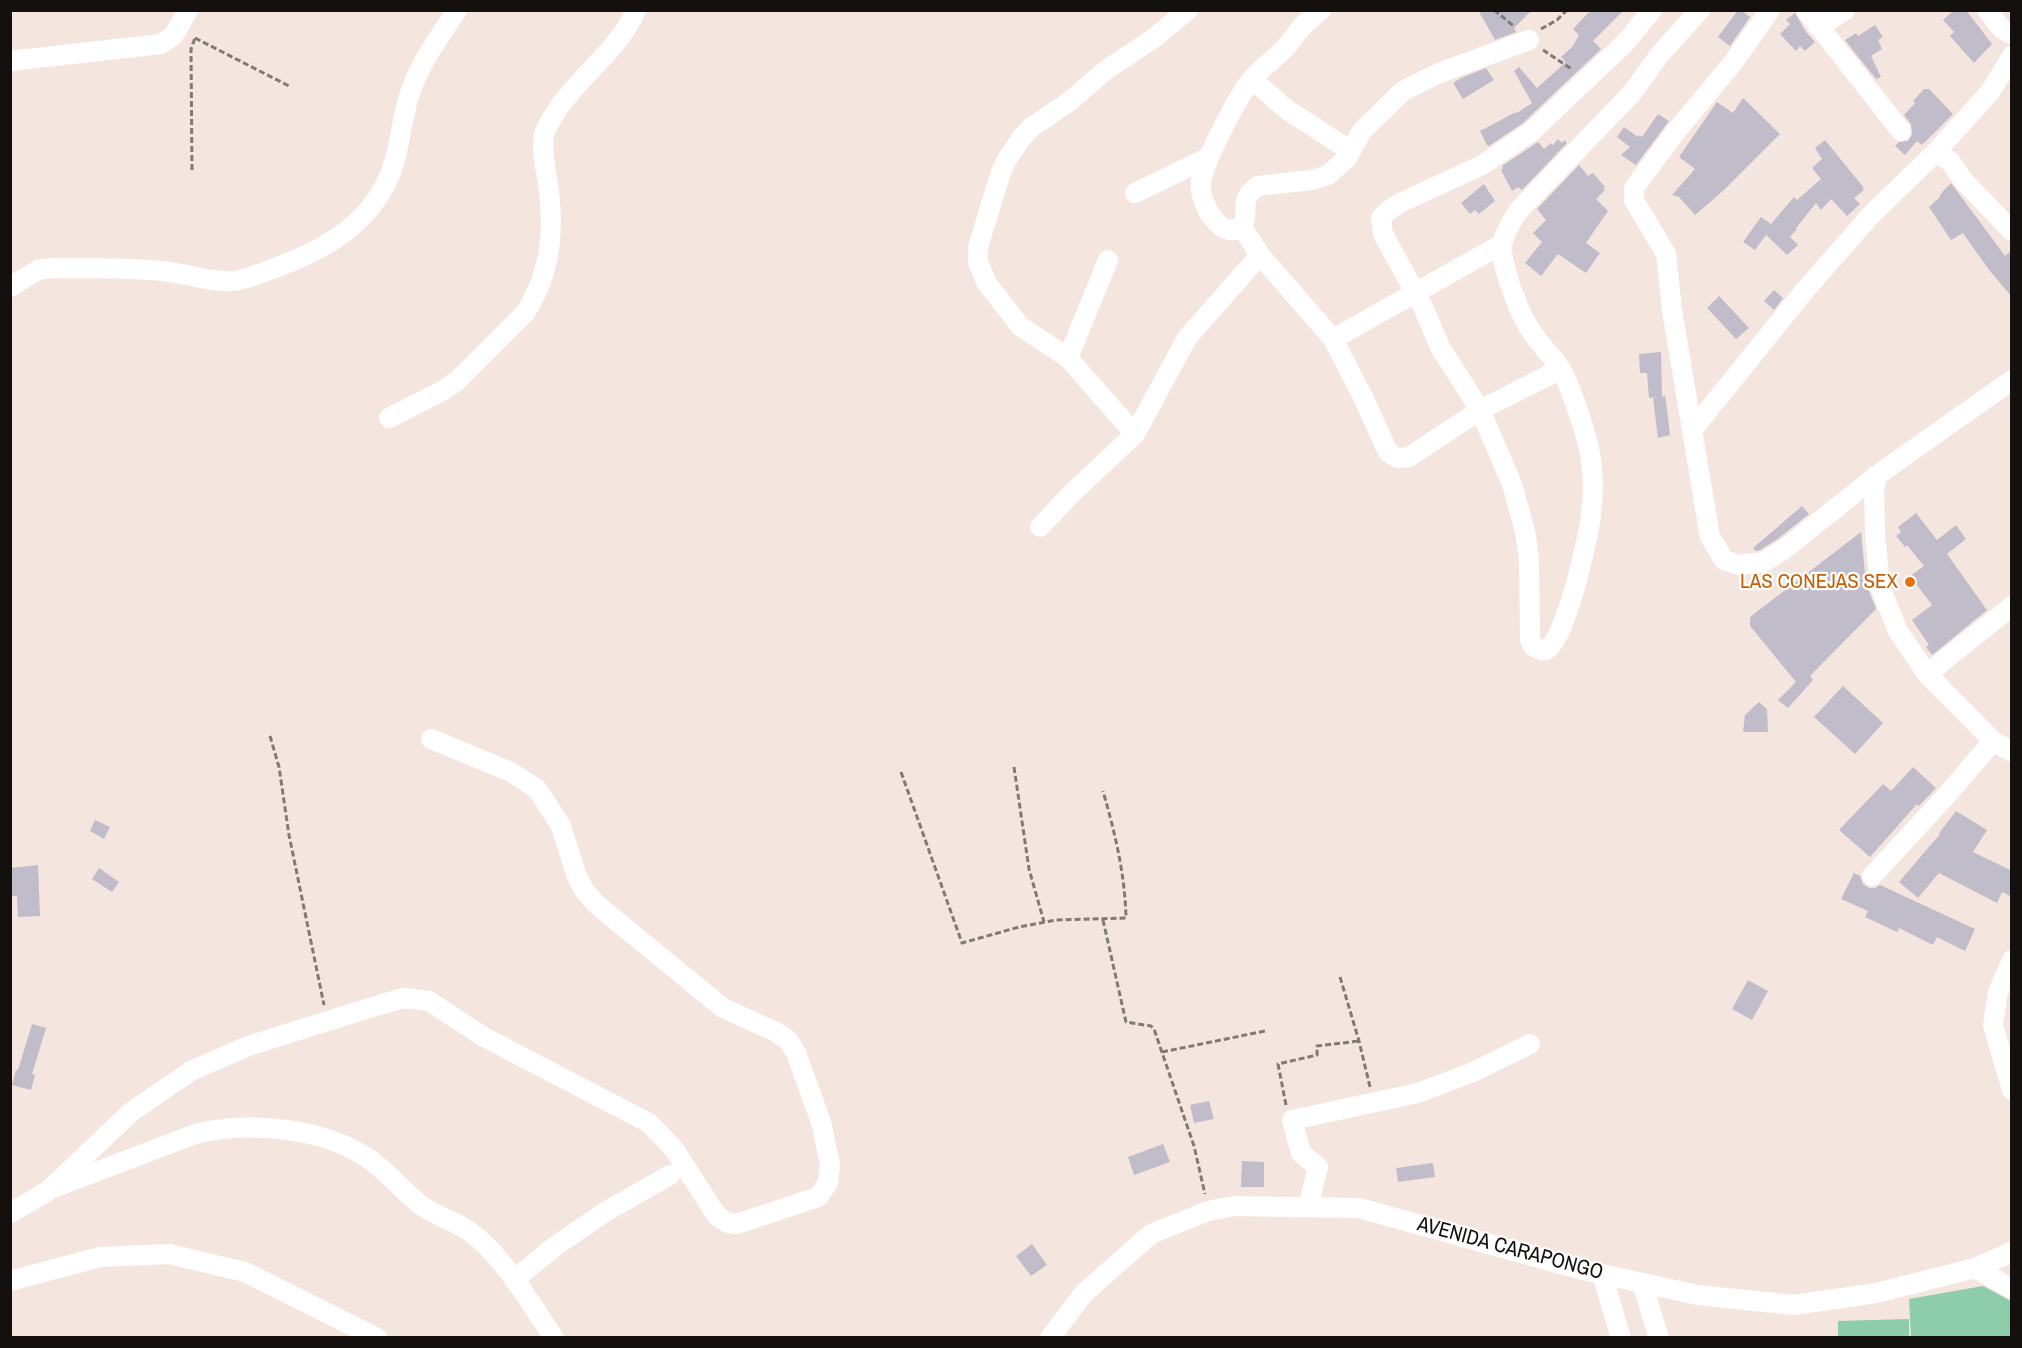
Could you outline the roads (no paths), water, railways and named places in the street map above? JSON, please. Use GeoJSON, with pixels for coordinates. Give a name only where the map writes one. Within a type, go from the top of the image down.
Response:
{"type":"FeatureCollection","features":[{"type":"Feature","properties":{"kind":"street"},"geometry":{"type":"LineString","coordinates":[[10,61],[161,44],[174,35],[188,10]]}},
{"type":"Feature","properties":{"kind":"street"},"geometry":{"type":"LineString","coordinates":[[10,287],[38,270],[52,268],[155,271],[232,282],[308,256],[337,239],[363,217],[385,186],[392,172],[410,93],[416,77],[457,10]]}},
{"type":"Feature","properties":{"kind":"street"},"geometry":{"type":"LineString","coordinates":[[389,418],[457,381],[525,313],[542,282],[549,249],[552,210],[543,148],[544,135],[550,120],[627,28],[636,10]]}},
{"type":"Feature","properties":{"kind":"street"},"geometry":{"type":"LineString","coordinates":[[1135,434],[1068,358],[1020,326],[986,282],[978,262],[978,247],[1000,175],[1014,148],[1032,127],[1070,101],[1106,70],[1154,38],[1188,10]]}},
{"type":"Feature","properties":{"kind":"street"},"geometry":{"type":"LineString","coordinates":[[1321,10],[1300,29],[1278,56],[1252,79],[1209,157],[1200,183],[1201,197],[1203,203],[1223,228],[1233,231],[1241,226],[1245,218],[1245,202],[1252,190],[1266,184],[1320,178],[1335,170],[1351,151],[1362,131],[1403,91],[1439,73],[1529,40]]}},
{"type":"Feature","properties":{"kind":"street"},"geometry":{"type":"LineString","coordinates":[[1652,10],[1626,43],[1532,132],[1482,165],[1400,203],[1381,218],[1383,234],[1415,292],[1440,347],[1480,410],[1512,484],[1525,531],[1529,558],[1531,643],[1537,649],[1546,650],[1554,643],[1574,589],[1588,538],[1593,494],[1590,458],[1587,440],[1561,369],[1532,333],[1507,278],[1502,244],[1520,209],[1632,93],[1660,54],[1700,10]]}},
{"type":"Feature","properties":{"kind":"street"},"geometry":{"type":"LineString","coordinates":[[1770,10],[1732,64],[1677,130],[1634,188],[1632,194],[1666,254],[1672,310],[1710,537],[1724,560],[1739,565],[1764,562],[1786,548],[1876,476],[2012,380]]}},
{"type":"Feature","properties":{"kind":"street"},"geometry":{"type":"LineString","coordinates":[[1806,10],[1901,131]]}},
{"type":"Feature","properties":{"kind":"street"},"geometry":{"type":"LineString","coordinates":[[1818,27],[1845,10]]}},
{"type":"Feature","properties":{"kind":"street"},"geometry":{"type":"LineString","coordinates":[[1987,10],[2002,29],[2012,34]]}},
{"type":"Feature","properties":{"kind":"street"},"geometry":{"type":"LineString","coordinates":[[1693,429],[1806,289],[1871,215],[1935,153],[1990,92],[2012,56]]}},
{"type":"Feature","properties":{"kind":"street"},"geometry":{"type":"LineString","coordinates":[[1252,79],[1286,109],[1351,151]]}},
{"type":"Feature","properties":{"kind":"street"},"geometry":{"type":"LineString","coordinates":[[1935,153],[1950,161],[1963,180],[2012,231]]}},
{"type":"Feature","properties":{"kind":"street"},"geometry":{"type":"LineString","coordinates":[[1135,193],[1209,157]]}},
{"type":"Feature","properties":{"kind":"street"},"geometry":{"type":"LineString","coordinates":[[1241,226],[1260,255],[1333,339],[1392,456],[1401,459],[1409,457],[1480,410],[1561,369]]}},
{"type":"Feature","properties":{"kind":"street"},"geometry":{"type":"LineString","coordinates":[[1333,339],[1502,244]]}},
{"type":"Feature","properties":{"kind":"street"},"geometry":{"type":"LineString","coordinates":[[1040,527],[1071,494],[1135,434],[1187,338],[1260,255]]}},
{"type":"Feature","properties":{"kind":"street"},"geometry":{"type":"LineString","coordinates":[[1068,358],[1108,260]]}},
{"type":"Feature","properties":{"kind":"street"},"geometry":{"type":"LineString","coordinates":[[1876,476],[1875,534],[1880,587],[1898,631],[1927,674],[1993,741],[2012,752]]}},
{"type":"Feature","properties":{"kind":"street"},"geometry":{"type":"LineString","coordinates":[[1927,674],[2012,606]]}},
{"type":"Feature","properties":{"kind":"street"},"geometry":{"type":"LineString","coordinates":[[48,1191],[131,1112],[191,1071],[248,1046],[404,998],[429,1001],[484,1037],[649,1123],[674,1149],[717,1216],[728,1223],[737,1224],[818,1197],[828,1183],[830,1164],[816,1107],[788,1040],[774,1031],[723,1008],[596,904],[584,890],[576,874],[561,826],[537,789],[511,772],[431,739]]}},
{"type":"Feature","properties":{"kind":"street"},"geometry":{"type":"LineString","coordinates":[[1872,876],[1993,741]]}},
{"type":"Feature","properties":{"kind":"street"},"geometry":{"type":"LineString","coordinates":[[2012,960],[1998,992],[1993,1025],[2012,1090]]}},
{"type":"Feature","properties":{"kind":"street"},"geometry":{"type":"LineString","coordinates":[[1308,1207],[1318,1167],[1301,1153],[1292,1120],[1418,1093],[1473,1072],[1530,1044]]}},
{"type":"Feature","properties":{"kind":"street"},"geometry":{"type":"LineString","coordinates":[[10,1213],[48,1191],[198,1133],[217,1129],[259,1127],[326,1138],[367,1158],[419,1204],[469,1231],[490,1250],[514,1280],[554,1338]]}},
{"type":"Feature","properties":{"kind":"street"},"geometry":{"type":"LineString","coordinates":[[514,1280],[554,1247],[604,1212],[670,1175]]}},
{"type":"Feature","properties":{"kind":"street","name":"AVENIDA CARAPONGO"},"geometry":{"type":"LineString","coordinates":[[1050,1338],[1084,1293],[1152,1234],[1208,1211],[1234,1206],[1359,1208],[1642,1283],[1698,1295],[1794,1305],[1876,1293],[1975,1268],[2011,1252]]}},
{"type":"Feature","properties":{"kind":"street"},"geometry":{"type":"LineString","coordinates":[[10,1281],[100,1257],[169,1254],[245,1272],[377,1338]]}},
{"type":"Feature","properties":{"kind":"street"},"geometry":{"type":"LineString","coordinates":[[1975,1268],[2012,1289]]}},
{"type":"Feature","properties":{"kind":"street"},"geometry":{"type":"LineString","coordinates":[[1602,1274],[1621,1338]]}},
{"type":"Feature","properties":{"kind":"street"},"geometry":{"type":"LineString","coordinates":[[1642,1283],[1659,1338]]}},
{"type":"Feature","properties":{"kind":"place","name":"LAS CONEJAS SEX"},"geometry":{"type":"Point","coordinates":[1910,582]}}]}
